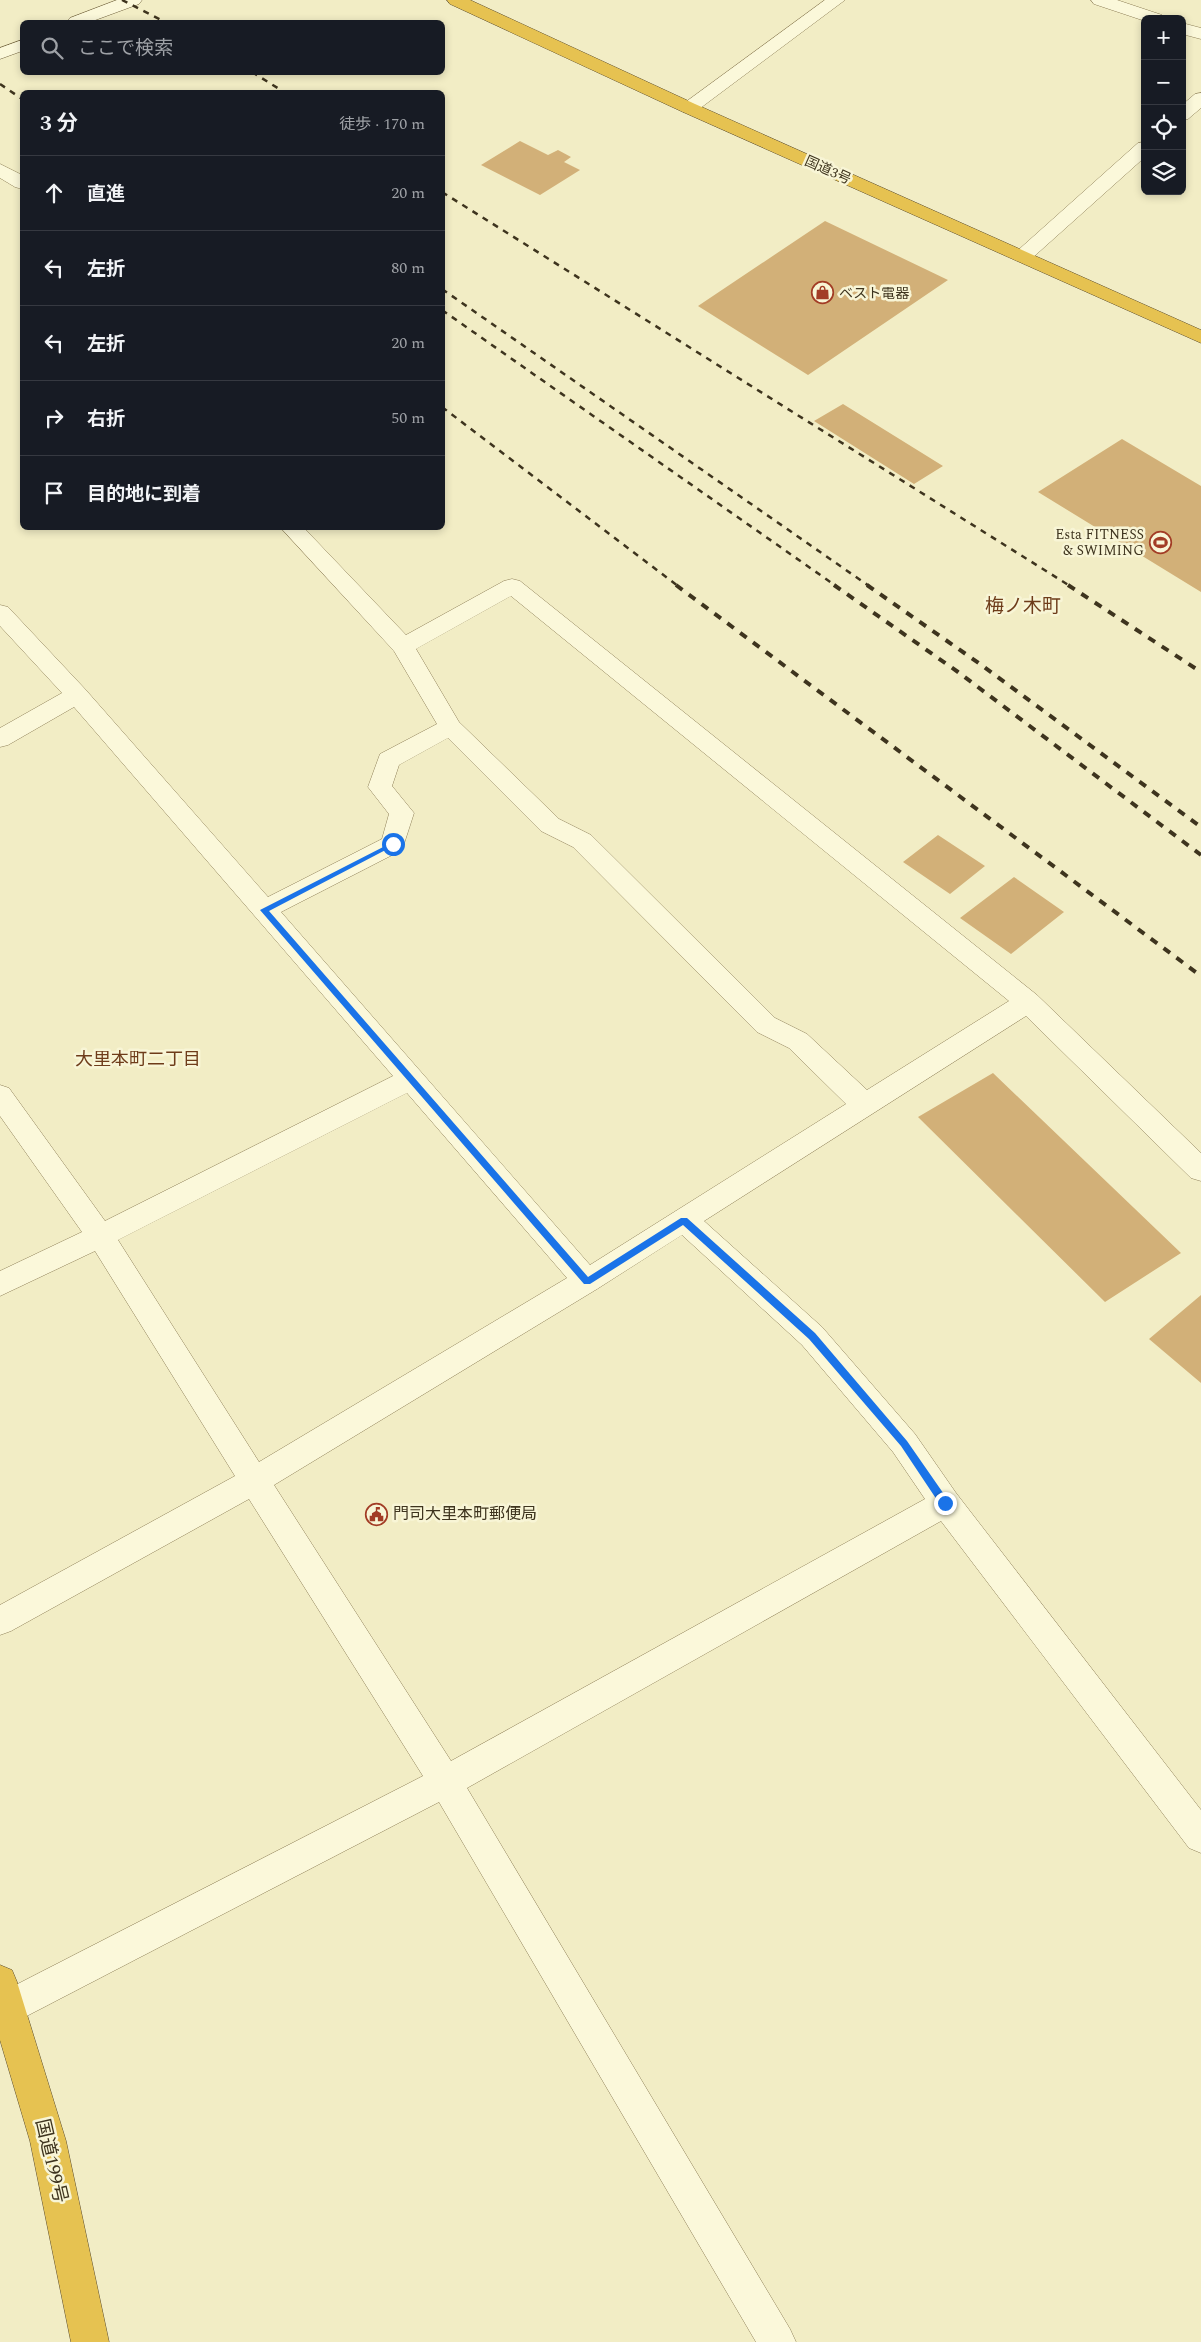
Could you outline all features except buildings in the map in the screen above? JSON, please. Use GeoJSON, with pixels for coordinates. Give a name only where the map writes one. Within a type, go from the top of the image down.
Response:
{"type":"FeatureCollection","features":[{"type":"Feature","properties":{"kind":"highway","name":"国道3号"},"geometry":{"type":"LineString","coordinates":[[456,0],[689,108],[1201,337]]}},
{"type":"Feature","properties":{"kind":"highway","name":"国道199号"},"geometry":{"type":"LineString","coordinates":[[4,1995],[48,2141],[90,2342]]}},
{"type":"Feature","properties":{"kind":"street"},"geometry":{"type":"LineString","coordinates":[[81,20],[133,0]]}},
{"type":"Feature","properties":{"kind":"street"},"geometry":{"type":"LineString","coordinates":[[689,108],[836,0]]}},
{"type":"Feature","properties":{"kind":"street"},"geometry":{"type":"LineString","coordinates":[[1100,0],[1144,15]]}},
{"type":"Feature","properties":{"kind":"street"},"geometry":{"type":"LineString","coordinates":[[1186,29],[1201,34]]}},
{"type":"Feature","properties":{"kind":"street"},"geometry":{"type":"LineString","coordinates":[[0,54],[20,46]]}},
{"type":"Feature","properties":{"kind":"street"},"geometry":{"type":"LineString","coordinates":[[1186,111],[1201,98]]}},
{"type":"Feature","properties":{"kind":"street"},"geometry":{"type":"LineString","coordinates":[[1023,256],[1142,150]]}},
{"type":"Feature","properties":{"kind":"street"},"geometry":{"type":"LineString","coordinates":[[0,170],[20,182]]}},
{"type":"Feature","properties":{"kind":"street"},"geometry":{"type":"LineString","coordinates":[[294,530],[403,646],[450,727],[550,825],[582,841],[766,1025],[798,1041],[865,1106]]}},
{"type":"Feature","properties":{"kind":"street"},"geometry":{"type":"LineString","coordinates":[[403,646],[512,586],[1028,1002],[1201,1170]]}},
{"type":"Feature","properties":{"kind":"street"},"geometry":{"type":"LineString","coordinates":[[0,612],[77,695],[587,1282]]}},
{"type":"Feature","properties":{"kind":"street"},"geometry":{"type":"LineString","coordinates":[[0,739],[77,695]]}},
{"type":"Feature","properties":{"kind":"street"},"geometry":{"type":"LineString","coordinates":[[264,910],[393,844],[402,813],[380,787],[388,760],[450,727]]}},
{"type":"Feature","properties":{"kind":"street"},"geometry":{"type":"LineString","coordinates":[[0,1621],[256,1480],[587,1282],[1028,1002]]}},
{"type":"Feature","properties":{"kind":"street"},"geometry":{"type":"LineString","coordinates":[[0,1284],[100,1236],[410,1079]]}},
{"type":"Feature","properties":{"kind":"street"},"geometry":{"type":"LineString","coordinates":[[0,1095],[100,1236],[256,1480],[445,1782],[777,2342]]}},
{"type":"Feature","properties":{"kind":"street"},"geometry":{"type":"LineString","coordinates":[[684,1220],[812,1336],[904,1443],[945,1503],[1201,1837]]}},
{"type":"Feature","properties":{"kind":"street"},"geometry":{"type":"LineString","coordinates":[[4,1995],[445,1782],[945,1503]]}},
{"type":"Feature","properties":{"kind":"railway"},"geometry":{"type":"LineString","coordinates":[[122,0],[161,20]]}},
{"type":"Feature","properties":{"kind":"railway"},"geometry":{"type":"LineString","coordinates":[[257,75],[281,90]]}},
{"type":"Feature","properties":{"kind":"railway"},"geometry":{"type":"LineString","coordinates":[[0,84],[20,98]]}},
{"type":"Feature","properties":{"kind":"railway"},"geometry":{"type":"LineString","coordinates":[[445,194],[1070,586]]}},
{"type":"Feature","properties":{"kind":"railway"},"geometry":{"type":"LineString","coordinates":[[445,291],[869,586]]}},
{"type":"Feature","properties":{"kind":"railway"},"geometry":{"type":"LineString","coordinates":[[445,312],[836,586]]}},
{"type":"Feature","properties":{"kind":"railway"},"geometry":{"type":"LineString","coordinates":[[445,409],[678,586]]}},
{"type":"Feature","properties":{"kind":"railway"},"geometry":{"type":"LineString","coordinates":[[676,585],[1201,976]]}},
{"type":"Feature","properties":{"kind":"railway"},"geometry":{"type":"LineString","coordinates":[[834,585],[958,672],[1201,855]]}},
{"type":"Feature","properties":{"kind":"railway"},"geometry":{"type":"LineString","coordinates":[[867,585],[980,664],[1201,827]]}},
{"type":"Feature","properties":{"kind":"railway"},"geometry":{"type":"LineString","coordinates":[[1068,585],[1201,672]]}},
{"type":"Feature","properties":{"kind":"place","name":"ベスト電器"},"geometry":{"type":"Point","coordinates":[823,293]}},
{"type":"Feature","properties":{"kind":"place","name":"Esta FITNESS & SWIMING"},"geometry":{"type":"Point","coordinates":[1160,542]}},
{"type":"Feature","properties":{"kind":"place","name":"門司大里本町郵便局"},"geometry":{"type":"Point","coordinates":[377,1514]}},
{"type":"Feature","properties":{"kind":"district","name":"梅ノ木町"},"geometry":{"type":"Point","coordinates":[1023,606]}},
{"type":"Feature","properties":{"kind":"district","name":"大里本町二丁目"},"geometry":{"type":"Point","coordinates":[138,1059]}},
{"type":"Feature","properties":{"kind":"route"},"geometry":{"type":"LineString","coordinates":[[393,844],[264,910],[587,1282],[684,1220],[812,1336],[904,1443],[945,1503]]}}]}
